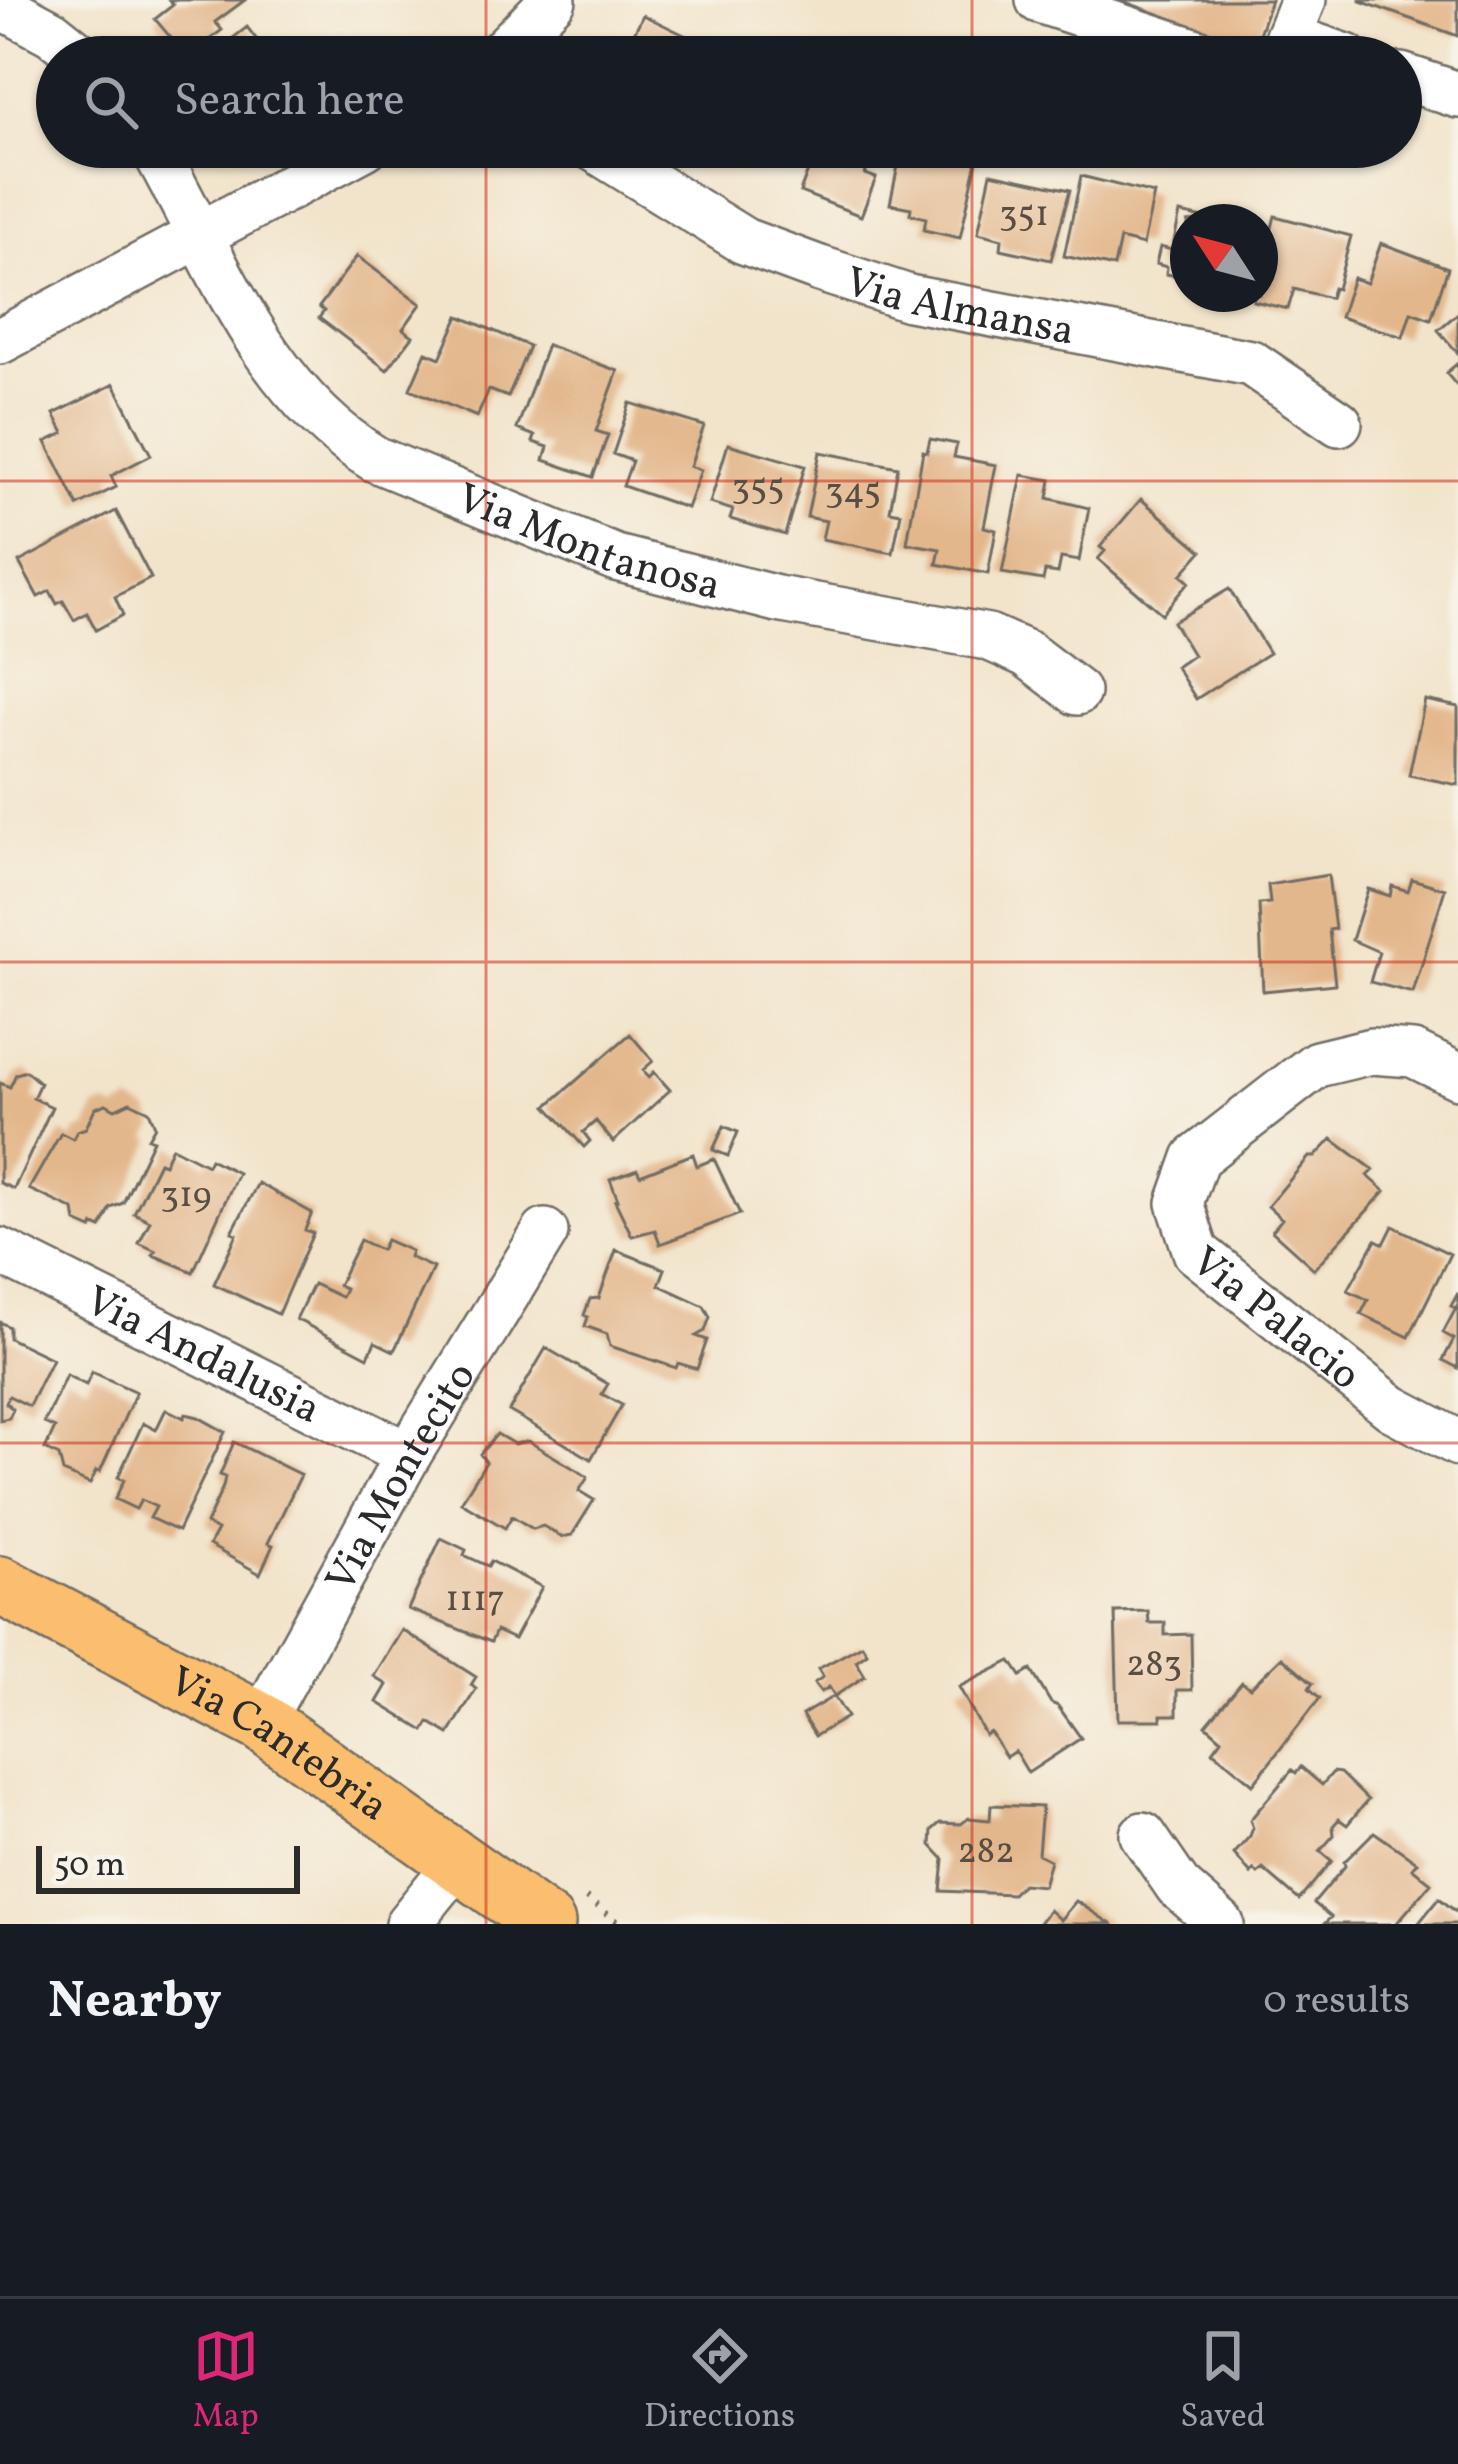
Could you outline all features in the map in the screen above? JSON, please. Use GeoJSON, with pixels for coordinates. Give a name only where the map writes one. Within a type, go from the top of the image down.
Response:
{"type":"FeatureCollection","features":[{"type":"Feature","properties":{"kind":"main road","name":"Via Cantebria"},"geometry":{"type":"LineString","coordinates":[[0,1585],[261,1722],[546,1924]]}},
{"type":"Feature","properties":{"kind":"street"},"geometry":{"type":"LineString","coordinates":[[518,36],[553,0]]}},
{"type":"Feature","properties":{"kind":"street"},"geometry":{"type":"LineString","coordinates":[[1039,0],[1149,36]]}},
{"type":"Feature","properties":{"kind":"street"},"geometry":{"type":"LineString","coordinates":[[0,5],[55,36]]}},
{"type":"Feature","properties":{"kind":"street"},"geometry":{"type":"LineString","coordinates":[[1422,83],[1458,95]]}},
{"type":"Feature","properties":{"kind":"street","name":"Via Montanosa"},"geometry":{"type":"LineString","coordinates":[[165,168],[267,358],[314,413],[375,459],[616,558],[777,598],[988,638],[1027,654],[1077,692]]}},
{"type":"Feature","properties":{"kind":"street"},"geometry":{"type":"LineString","coordinates":[[0,341],[327,168]]}},
{"type":"Feature","properties":{"kind":"street","name":"Via Almansa"},"geometry":{"type":"LineString","coordinates":[[626,168],[744,241],[801,262],[909,298],[1251,363],[1339,423]]}},
{"type":"Feature","properties":{"kind":"street","name":"Via Palacio"},"geometry":{"type":"LineString","coordinates":[[1458,1076],[1413,1054],[1371,1052],[1317,1064],[1196,1158],[1180,1203],[1196,1252],[1392,1408],[1458,1443]]}},
{"type":"Feature","properties":{"kind":"street","name":"Via Montecito"},"geometry":{"type":"LineString","coordinates":[[261,1722],[408,1455],[545,1232]]}},
{"type":"Feature","properties":{"kind":"street","name":"Via Andalusia"},"geometry":{"type":"LineString","coordinates":[[0,1251],[408,1455]]}},
{"type":"Feature","properties":{"kind":"street"},"geometry":{"type":"LineString","coordinates":[[1143,1834],[1178,1886],[1221,1924]]}},
{"type":"Feature","properties":{"kind":"street"},"geometry":{"type":"LineString","coordinates":[[408,1924],[459,1861]]}},
{"type":"Feature","properties":{"kind":"building"},"geometry":{"type":"Polygon","coordinates":[[[169,0],[245,0],[215,22],[222,30],[214,36],[169,36],[155,19],[173,5],[169,0]]]}},
{"type":"Feature","properties":{"kind":"building"},"geometry":{"type":"Polygon","coordinates":[[[1119,0],[1271,0],[1258,36],[1220,36],[1119,0]]]}},
{"type":"Feature","properties":{"kind":"building"},"geometry":{"type":"Polygon","coordinates":[[[1458,0],[1458,36],[1360,1],[1458,0]]]}},
{"type":"Feature","properties":{"kind":"building"},"geometry":{"type":"Polygon","coordinates":[[[643,15],[686,36],[632,36],[643,15]]]}},
{"type":"Feature","properties":{"kind":"building"},"geometry":{"type":"Polygon","coordinates":[[[809,168],[867,168],[865,174],[876,178],[861,216],[800,192],[809,168]]]}},
{"type":"Feature","properties":{"kind":"building"},"geometry":{"type":"Polygon","coordinates":[[[898,168],[975,168],[960,238],[924,230],[926,218],[910,214],[911,208],[890,204],[898,168]]]}},
{"type":"Feature","properties":{"kind":"building"},"geometry":{"type":"Polygon","coordinates":[[[991,173],[1070,190],[1051,260],[1001,249],[1002,239],[978,233],[991,173]]]}},
{"type":"Feature","properties":{"kind":"building"},"geometry":{"type":"Polygon","coordinates":[[[1081,176],[1154,194],[1143,245],[1120,239],[1114,267],[1064,256],[1081,176]]]}},
{"type":"Feature","properties":{"kind":"building"},"geometry":{"type":"Polygon","coordinates":[[[1278,217],[1351,236],[1337,289],[1333,288],[1330,298],[1294,289],[1288,309],[1278,307],[1278,217]]]}},
{"type":"Feature","properties":{"kind":"building"},"geometry":{"type":"Polygon","coordinates":[[[1381,243],[1448,268],[1431,319],[1411,312],[1403,337],[1340,317],[1353,278],[1367,283],[1381,243]]]}},
{"type":"Feature","properties":{"kind":"building"},"geometry":{"type":"Polygon","coordinates":[[[1160,247],[1170,250],[1170,275],[1167,267],[1156,264],[1160,247]]]}},
{"type":"Feature","properties":{"kind":"building"},"geometry":{"type":"Polygon","coordinates":[[[357,256],[421,304],[403,329],[413,336],[387,370],[319,318],[324,311],[319,307],[357,256]]]}},
{"type":"Feature","properties":{"kind":"building"},"geometry":{"type":"Polygon","coordinates":[[[1458,313],[1458,353],[1438,330],[1458,313]]]}},
{"type":"Feature","properties":{"kind":"building"},"geometry":{"type":"Polygon","coordinates":[[[459,316],[529,346],[508,397],[489,390],[477,417],[410,389],[426,352],[440,358],[459,316]]]}},
{"type":"Feature","properties":{"kind":"building"},"geometry":{"type":"Polygon","coordinates":[[[547,345],[618,371],[596,431],[608,435],[593,477],[544,460],[548,447],[517,429],[547,345]]]}},
{"type":"Feature","properties":{"kind":"building"},"geometry":{"type":"Polygon","coordinates":[[[1458,363],[1458,387],[1446,373],[1458,363]]]}},
{"type":"Feature","properties":{"kind":"building"},"geometry":{"type":"Polygon","coordinates":[[[114,384],[151,455],[111,476],[116,487],[78,506],[46,442],[64,433],[54,414],[114,384]]]}},
{"type":"Feature","properties":{"kind":"building"},"geometry":{"type":"Polygon","coordinates":[[[630,403],[704,426],[690,466],[701,470],[687,508],[623,486],[632,461],[613,454],[630,403]]]}},
{"type":"Feature","properties":{"kind":"building"},"geometry":{"type":"Polygon","coordinates":[[[930,439],[957,444],[954,457],[996,465],[984,527],[996,530],[988,574],[937,564],[940,549],[907,543],[923,451],[927,452],[930,439]]]}},
{"type":"Feature","properties":{"kind":"building"},"geometry":{"type":"Polygon","coordinates":[[[728,444],[805,466],[785,535],[730,519],[733,510],[710,503],[728,444]]]}},
{"type":"Feature","properties":{"kind":"building"},"geometry":{"type":"Polygon","coordinates":[[[820,452],[898,467],[890,511],[901,513],[893,553],[822,539],[826,521],[807,517],[820,452]]]}},
{"type":"Feature","properties":{"kind":"building"},"geometry":{"type":"Polygon","coordinates":[[[1022,475],[1051,480],[1048,498],[1089,508],[1079,561],[1061,558],[1058,573],[1045,571],[1043,580],[1002,573],[1022,475]]]}},
{"type":"Feature","properties":{"kind":"building"},"geometry":{"type":"Polygon","coordinates":[[[1141,499],[1202,551],[1181,575],[1189,582],[1162,614],[1098,559],[1105,551],[1100,547],[1141,499]]]}},
{"type":"Feature","properties":{"kind":"building"},"geometry":{"type":"Polygon","coordinates":[[[116,511],[151,578],[115,597],[123,615],[96,630],[87,613],[74,620],[63,601],[57,604],[50,591],[38,597],[19,562],[116,511]]]}},
{"type":"Feature","properties":{"kind":"building"},"geometry":{"type":"Polygon","coordinates":[[[1229,589],[1269,653],[1196,699],[1176,667],[1193,655],[1173,622],[1229,589]]]}},
{"type":"Feature","properties":{"kind":"building"},"geometry":{"type":"Polygon","coordinates":[[[1425,700],[1458,707],[1458,785],[1409,775],[1425,700]]]}},
{"type":"Feature","properties":{"kind":"building"},"geometry":{"type":"Polygon","coordinates":[[[1328,875],[1335,984],[1263,991],[1259,904],[1270,903],[1268,885],[1328,875]]]}},
{"type":"Feature","properties":{"kind":"building"},"geometry":{"type":"Polygon","coordinates":[[[1412,879],[1445,889],[1413,993],[1370,982],[1379,952],[1352,940],[1368,889],[1390,896],[1392,886],[1408,891],[1412,879]]]}},
{"type":"Feature","properties":{"kind":"building"},"geometry":{"type":"Polygon","coordinates":[[[630,1034],[653,1061],[643,1070],[649,1077],[654,1072],[670,1090],[613,1142],[596,1121],[583,1132],[590,1141],[584,1147],[547,1106],[630,1034]]]}},
{"type":"Feature","properties":{"kind":"building"},"geometry":{"type":"Polygon","coordinates":[[[26,1071],[40,1083],[33,1098],[52,1107],[14,1189],[0,1183],[0,1083],[10,1087],[16,1074],[26,1071]]]}},
{"type":"Feature","properties":{"kind":"building"},"geometry":{"type":"Polygon","coordinates":[[[130,1102],[149,1111],[155,1126],[148,1138],[153,1140],[123,1203],[111,1208],[101,1228],[76,1222],[74,1210],[29,1189],[61,1133],[73,1139],[86,1128],[95,1108],[106,1104],[115,1109],[130,1102]]]}},
{"type":"Feature","properties":{"kind":"building"},"geometry":{"type":"Polygon","coordinates":[[[724,1126],[738,1132],[728,1156],[713,1150],[724,1126]]]}},
{"type":"Feature","properties":{"kind":"building"},"geometry":{"type":"Polygon","coordinates":[[[1332,1139],[1374,1170],[1368,1176],[1385,1191],[1314,1269],[1272,1231],[1282,1219],[1268,1206],[1309,1157],[1315,1157],[1332,1139]]]}},
{"type":"Feature","properties":{"kind":"building"},"geometry":{"type":"Polygon","coordinates":[[[172,1147],[207,1165],[210,1159],[238,1173],[193,1272],[153,1255],[156,1251],[139,1243],[150,1221],[134,1213],[159,1162],[164,1164],[172,1147]]]}},
{"type":"Feature","properties":{"kind":"building"},"geometry":{"type":"Polygon","coordinates":[[[693,1154],[697,1166],[714,1159],[740,1214],[660,1244],[655,1230],[632,1236],[610,1179],[637,1169],[640,1175],[693,1154]]]}},
{"type":"Feature","properties":{"kind":"building"},"geometry":{"type":"Polygon","coordinates":[[[258,1183],[312,1213],[305,1230],[313,1233],[278,1314],[214,1284],[237,1234],[232,1232],[258,1183]]]}},
{"type":"Feature","properties":{"kind":"building"},"geometry":{"type":"Polygon","coordinates":[[[1393,1226],[1450,1254],[1409,1337],[1361,1314],[1368,1300],[1348,1290],[1376,1240],[1384,1244],[1393,1226]]]}},
{"type":"Feature","properties":{"kind":"building"},"geometry":{"type":"Polygon","coordinates":[[[360,1240],[381,1250],[386,1240],[433,1268],[394,1351],[375,1342],[368,1357],[296,1319],[313,1284],[341,1297],[345,1288],[338,1285],[360,1240]]]}},
{"type":"Feature","properties":{"kind":"building"},"geometry":{"type":"Polygon","coordinates":[[[616,1250],[665,1269],[659,1285],[704,1306],[710,1317],[705,1331],[696,1336],[707,1340],[697,1369],[678,1363],[676,1368],[610,1346],[607,1334],[585,1326],[590,1299],[599,1298],[616,1250]]]}},
{"type":"Feature","properties":{"kind":"building"},"geometry":{"type":"Polygon","coordinates":[[[1458,1293],[1458,1368],[1443,1360],[1454,1339],[1443,1333],[1458,1293]]]}},
{"type":"Feature","properties":{"kind":"building"},"geometry":{"type":"Polygon","coordinates":[[[0,1322],[9,1327],[9,1338],[52,1359],[29,1406],[9,1396],[6,1403],[13,1409],[9,1418],[0,1420],[0,1322]]]}},
{"type":"Feature","properties":{"kind":"building"},"geometry":{"type":"Polygon","coordinates":[[[546,1348],[608,1384],[602,1394],[622,1405],[591,1459],[509,1411],[546,1348]]]}},
{"type":"Feature","properties":{"kind":"building"},"geometry":{"type":"Polygon","coordinates":[[[92,1372],[136,1392],[90,1484],[63,1472],[59,1456],[45,1449],[55,1428],[44,1423],[66,1375],[86,1385],[92,1372]]]}},
{"type":"Feature","properties":{"kind":"building"},"geometry":{"type":"Polygon","coordinates":[[[166,1409],[184,1418],[186,1414],[198,1417],[225,1432],[178,1531],[150,1518],[156,1507],[141,1500],[136,1509],[115,1499],[124,1480],[118,1477],[143,1423],[156,1430],[166,1409]]]}},
{"type":"Feature","properties":{"kind":"building"},"geometry":{"type":"Polygon","coordinates":[[[497,1434],[514,1444],[528,1441],[588,1477],[579,1491],[594,1500],[572,1535],[562,1537],[543,1526],[533,1529],[512,1516],[505,1528],[461,1502],[486,1462],[480,1454],[497,1434]]]}},
{"type":"Feature","properties":{"kind":"building"},"geometry":{"type":"Polygon","coordinates":[[[234,1442],[301,1475],[268,1543],[273,1545],[260,1574],[209,1545],[217,1530],[206,1524],[223,1487],[225,1477],[220,1475],[234,1442]]]}},
{"type":"Feature","properties":{"kind":"building"},"geometry":{"type":"Polygon","coordinates":[[[441,1538],[466,1550],[464,1555],[488,1566],[491,1561],[542,1587],[514,1639],[496,1631],[491,1642],[408,1609],[441,1538]]]}},
{"type":"Feature","properties":{"kind":"building"},"geometry":{"type":"Polygon","coordinates":[[[1148,1611],[1149,1623],[1165,1623],[1165,1635],[1191,1634],[1192,1690],[1177,1690],[1177,1715],[1161,1715],[1161,1720],[1118,1720],[1115,1612],[1148,1611]]]}},
{"type":"Feature","properties":{"kind":"building"},"geometry":{"type":"Polygon","coordinates":[[[402,1630],[476,1677],[471,1685],[476,1689],[449,1734],[429,1722],[424,1731],[377,1702],[387,1685],[374,1676],[402,1630]]]}},
{"type":"Feature","properties":{"kind":"building"},"geometry":{"type":"Polygon","coordinates":[[[862,1645],[867,1653],[856,1661],[865,1676],[835,1696],[829,1687],[821,1692],[814,1683],[823,1677],[818,1669],[862,1645]]]}},
{"type":"Feature","properties":{"kind":"building"},"geometry":{"type":"Polygon","coordinates":[[[1282,1657],[1313,1683],[1309,1688],[1320,1698],[1253,1784],[1213,1751],[1222,1739],[1206,1725],[1242,1682],[1250,1688],[1282,1657]]]}},
{"type":"Feature","properties":{"kind":"building"},"geometry":{"type":"Polygon","coordinates":[[[1011,1661],[1021,1676],[1031,1670],[1081,1738],[1028,1773],[1015,1751],[1006,1757],[990,1732],[985,1735],[959,1687],[1011,1661]]]}},
{"type":"Feature","properties":{"kind":"building"},"geometry":{"type":"Polygon","coordinates":[[[834,1696],[847,1717],[815,1736],[802,1715],[834,1696]]]}},
{"type":"Feature","properties":{"kind":"building"},"geometry":{"type":"Polygon","coordinates":[[[1301,1767],[1322,1785],[1333,1772],[1340,1773],[1368,1800],[1347,1825],[1339,1819],[1333,1826],[1334,1835],[1320,1851],[1332,1861],[1299,1900],[1263,1869],[1251,1874],[1234,1854],[1250,1836],[1250,1820],[1292,1770],[1296,1773],[1301,1767]]]}},
{"type":"Feature","properties":{"kind":"building"},"geometry":{"type":"Polygon","coordinates":[[[991,1805],[1042,1807],[1038,1854],[1050,1860],[1043,1886],[1022,1884],[1012,1894],[941,1891],[944,1859],[931,1845],[932,1830],[940,1823],[961,1824],[969,1818],[990,1820],[991,1805]]]}},
{"type":"Feature","properties":{"kind":"building"},"geometry":{"type":"Polygon","coordinates":[[[1374,1832],[1417,1862],[1412,1868],[1431,1883],[1396,1924],[1324,1924],[1331,1917],[1314,1903],[1374,1832]]]}},
{"type":"Feature","properties":{"kind":"building"},"geometry":{"type":"Polygon","coordinates":[[[1439,1898],[1455,1911],[1458,1907],[1458,1924],[1418,1924],[1439,1898]]]}},
{"type":"Feature","properties":{"kind":"building"},"geometry":{"type":"Polygon","coordinates":[[[1076,1901],[1111,1924],[1038,1924],[1049,1910],[1060,1920],[1076,1901]]]}}]}
